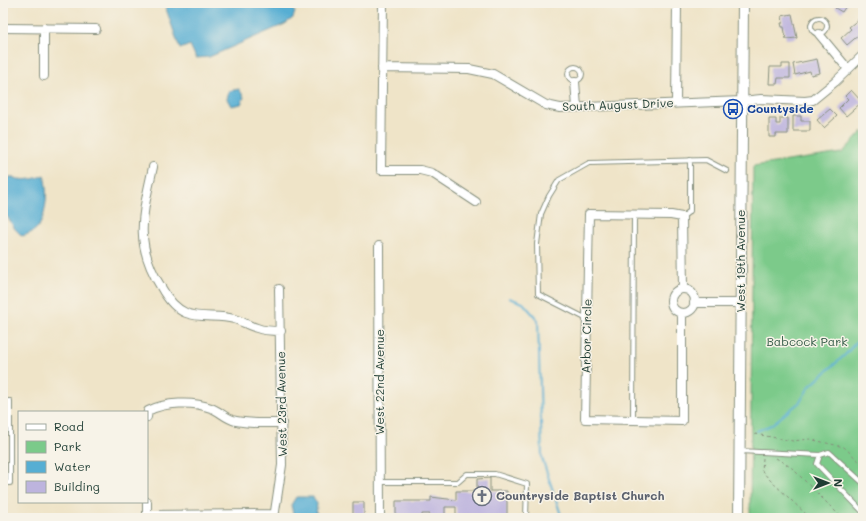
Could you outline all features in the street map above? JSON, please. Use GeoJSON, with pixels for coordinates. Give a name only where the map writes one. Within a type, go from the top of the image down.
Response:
{"type":"FeatureCollection","features":[{"type":"Feature","properties":{"kind":"street"},"geometry":{"type":"LineString","coordinates":[[382,3],[381,170],[420,170],[432,173],[476,202]]}},
{"type":"Feature","properties":{"kind":"street"},"geometry":{"type":"LineString","coordinates":[[676,102],[677,3]]}},
{"type":"Feature","properties":{"kind":"street","name":"West 19th Avenue"},"geometry":{"type":"LineString","coordinates":[[739,518],[743,3]]}},
{"type":"Feature","properties":{"kind":"street"},"geometry":{"type":"LineString","coordinates":[[3,28],[96,28]]}},
{"type":"Feature","properties":{"kind":"street"},"geometry":{"type":"LineString","coordinates":[[44,28],[44,76]]}},
{"type":"Feature","properties":{"kind":"street"},"geometry":{"type":"LineString","coordinates":[[819,34],[848,69]]}},
{"type":"Feature","properties":{"kind":"street","name":"South August Drive"},"geometry":{"type":"LineString","coordinates":[[382,68],[469,70],[493,74],[546,105],[560,108],[761,99],[813,100],[863,55]]}},
{"type":"Feature","properties":{"kind":"street"},"geometry":{"type":"LineString","coordinates":[[575,82],[577,107]]}},
{"type":"Feature","properties":{"kind":"street"},"geometry":{"type":"LineString","coordinates":[[153,167],[144,216],[142,242],[151,269],[167,298],[177,308],[187,313],[226,317],[256,328],[281,331]]}},
{"type":"Feature","properties":{"kind":"street","name":"Arbor Circle"},"geometry":{"type":"LineString","coordinates":[[682,217],[671,215],[589,214],[586,419],[682,421],[682,313]]}},
{"type":"Feature","properties":{"kind":"street"},"geometry":{"type":"LineString","coordinates":[[682,217],[683,289]]}},
{"type":"Feature","properties":{"kind":"street","name":"West 22nd Avenue"},"geometry":{"type":"LineString","coordinates":[[379,246],[380,518]]}},
{"type":"Feature","properties":{"kind":"street"},"geometry":{"type":"LineString","coordinates":[[683,289],[693,295],[694,303],[689,311],[682,313],[673,308],[671,300],[676,291],[683,289]]}},
{"type":"Feature","properties":{"kind":"street","name":"West 23rd Avenue"},"geometry":{"type":"LineString","coordinates":[[274,516],[282,466],[281,331],[279,290]]}},
{"type":"Feature","properties":{"kind":"street"},"geometry":{"type":"LineString","coordinates":[[694,303],[741,303]]}},
{"type":"Feature","properties":{"kind":"street"},"geometry":{"type":"LineString","coordinates":[[148,414],[155,407],[170,404],[197,405],[212,408],[234,421],[282,423]]}},
{"type":"Feature","properties":{"kind":"street"},"geometry":{"type":"LineString","coordinates":[[147,503],[147,515],[274,516]]}},
{"type":"Feature","properties":{"kind":"lane"},"geometry":{"type":"LineString","coordinates":[[682,217],[690,211],[690,160]]}},
{"type":"Feature","properties":{"kind":"lane"},"geometry":{"type":"LineString","coordinates":[[587,319],[538,294],[537,244],[541,214],[549,196],[559,180],[589,163],[706,160],[727,171]]}},
{"type":"Feature","properties":{"kind":"lane"},"geometry":{"type":"LineString","coordinates":[[633,420],[634,214]]}},
{"type":"Feature","properties":{"kind":"lane"},"geometry":{"type":"LineString","coordinates":[[3,401],[10,401],[10,483],[3,483]]}},
{"type":"Feature","properties":{"kind":"lane"},"geometry":{"type":"LineString","coordinates":[[740,451],[820,455],[829,452],[863,483]]}},
{"type":"Feature","properties":{"kind":"lane"},"geometry":{"type":"LineString","coordinates":[[820,455],[817,464],[863,512]]}},
{"type":"Feature","properties":{"kind":"lane"},"geometry":{"type":"LineString","coordinates":[[380,482],[458,482],[468,474],[495,474],[527,484],[526,518]]}},
{"type":"Feature","properties":{"kind":"path"},"geometry":{"type":"LineString","coordinates":[[755,434],[793,441],[809,438],[844,447],[863,465]]}},
{"type":"Feature","properties":{"kind":"path"},"geometry":{"type":"LineString","coordinates":[[810,518],[762,471],[764,452],[792,468],[842,518]]}},
{"type":"Feature","properties":{"kind":"green space","name":"Babcock Park"},"geometry":{"type":"Polygon","coordinates":[[[863,131],[863,518],[750,518],[753,166],[842,153],[863,131]]]}},
{"type":"Feature","properties":{"kind":"water"},"geometry":{"type":"Polygon","coordinates":[[[164,3],[291,3],[295,12],[293,18],[285,24],[209,57],[196,58],[190,45],[180,49],[164,3]]]}},
{"type":"Feature","properties":{"kind":"water"},"geometry":{"type":"Polygon","coordinates":[[[239,89],[244,97],[241,104],[231,106],[227,99],[229,91],[239,89]]]}},
{"type":"Feature","properties":{"kind":"water"},"geometry":{"type":"Polygon","coordinates":[[[3,175],[24,180],[33,179],[44,175],[46,193],[42,219],[34,230],[22,236],[15,229],[3,210],[3,175]]]}},
{"type":"Feature","properties":{"kind":"water"},"geometry":{"type":"Polygon","coordinates":[[[296,497],[313,497],[317,503],[316,518],[294,518],[291,505],[296,497]]]}},
{"type":"Feature","properties":{"kind":"building"},"geometry":{"type":"Polygon","coordinates":[[[833,3],[848,3],[842,12],[835,8],[837,5],[833,3]]]}},
{"type":"Feature","properties":{"kind":"building"},"geometry":{"type":"Polygon","coordinates":[[[792,14],[797,38],[786,39],[784,27],[782,27],[781,23],[783,23],[782,16],[792,14]]]}},
{"type":"Feature","properties":{"kind":"building"},"geometry":{"type":"Polygon","coordinates":[[[859,19],[861,21],[863,19],[863,34],[860,34],[847,45],[841,38],[851,29],[849,27],[859,19]]]}},
{"type":"Feature","properties":{"kind":"building"},"geometry":{"type":"Polygon","coordinates":[[[817,59],[820,73],[811,75],[810,71],[795,75],[793,64],[817,59]]]}},
{"type":"Feature","properties":{"kind":"building"},"geometry":{"type":"Polygon","coordinates":[[[782,64],[790,64],[790,78],[778,78],[777,84],[769,84],[770,67],[782,67],[782,64]]]}},
{"type":"Feature","properties":{"kind":"building"},"geometry":{"type":"Polygon","coordinates":[[[851,90],[862,102],[846,116],[839,108],[848,99],[845,96],[851,90]]]}},
{"type":"Feature","properties":{"kind":"building"},"geometry":{"type":"Polygon","coordinates":[[[830,109],[837,116],[824,128],[817,120],[830,109]]]}},
{"type":"Feature","properties":{"kind":"building"},"geometry":{"type":"Polygon","coordinates":[[[793,116],[801,116],[801,121],[810,121],[810,131],[793,131],[793,116]]]}},
{"type":"Feature","properties":{"kind":"building"},"geometry":{"type":"Polygon","coordinates":[[[780,118],[788,118],[788,134],[776,134],[776,137],[769,137],[769,119],[776,119],[776,124],[780,124],[780,118]]]}},
{"type":"Feature","properties":{"kind":"building","name":"Countryside Baptist Church"},"geometry":{"type":"Polygon","coordinates":[[[490,478],[490,491],[507,491],[507,518],[456,518],[456,507],[445,507],[445,518],[430,518],[430,514],[422,514],[422,518],[396,518],[396,501],[431,501],[431,497],[456,500],[456,491],[477,491],[477,479],[490,478]]]}},
{"type":"Feature","properties":{"kind":"building"},"geometry":{"type":"Polygon","coordinates":[[[353,502],[364,502],[364,518],[353,518],[353,502]]]}},
{"type":"Feature","properties":{"kind":"waterway"},"geometry":{"type":"LineString","coordinates":[[509,298],[523,303],[538,320],[542,458],[562,518]]}},
{"type":"Feature","properties":{"kind":"waterway"},"geometry":{"type":"LineString","coordinates":[[757,431],[771,425],[800,402],[809,387],[846,354],[856,342],[863,338]]}},
{"type":"Feature","properties":{"kind":"place","name":"Countyside"},"geometry":{"type":"Point","coordinates":[733,109]}},
{"type":"Feature","properties":{"kind":"place","name":"Countryside Baptist Church"},"geometry":{"type":"Point","coordinates":[482,496]}}]}
